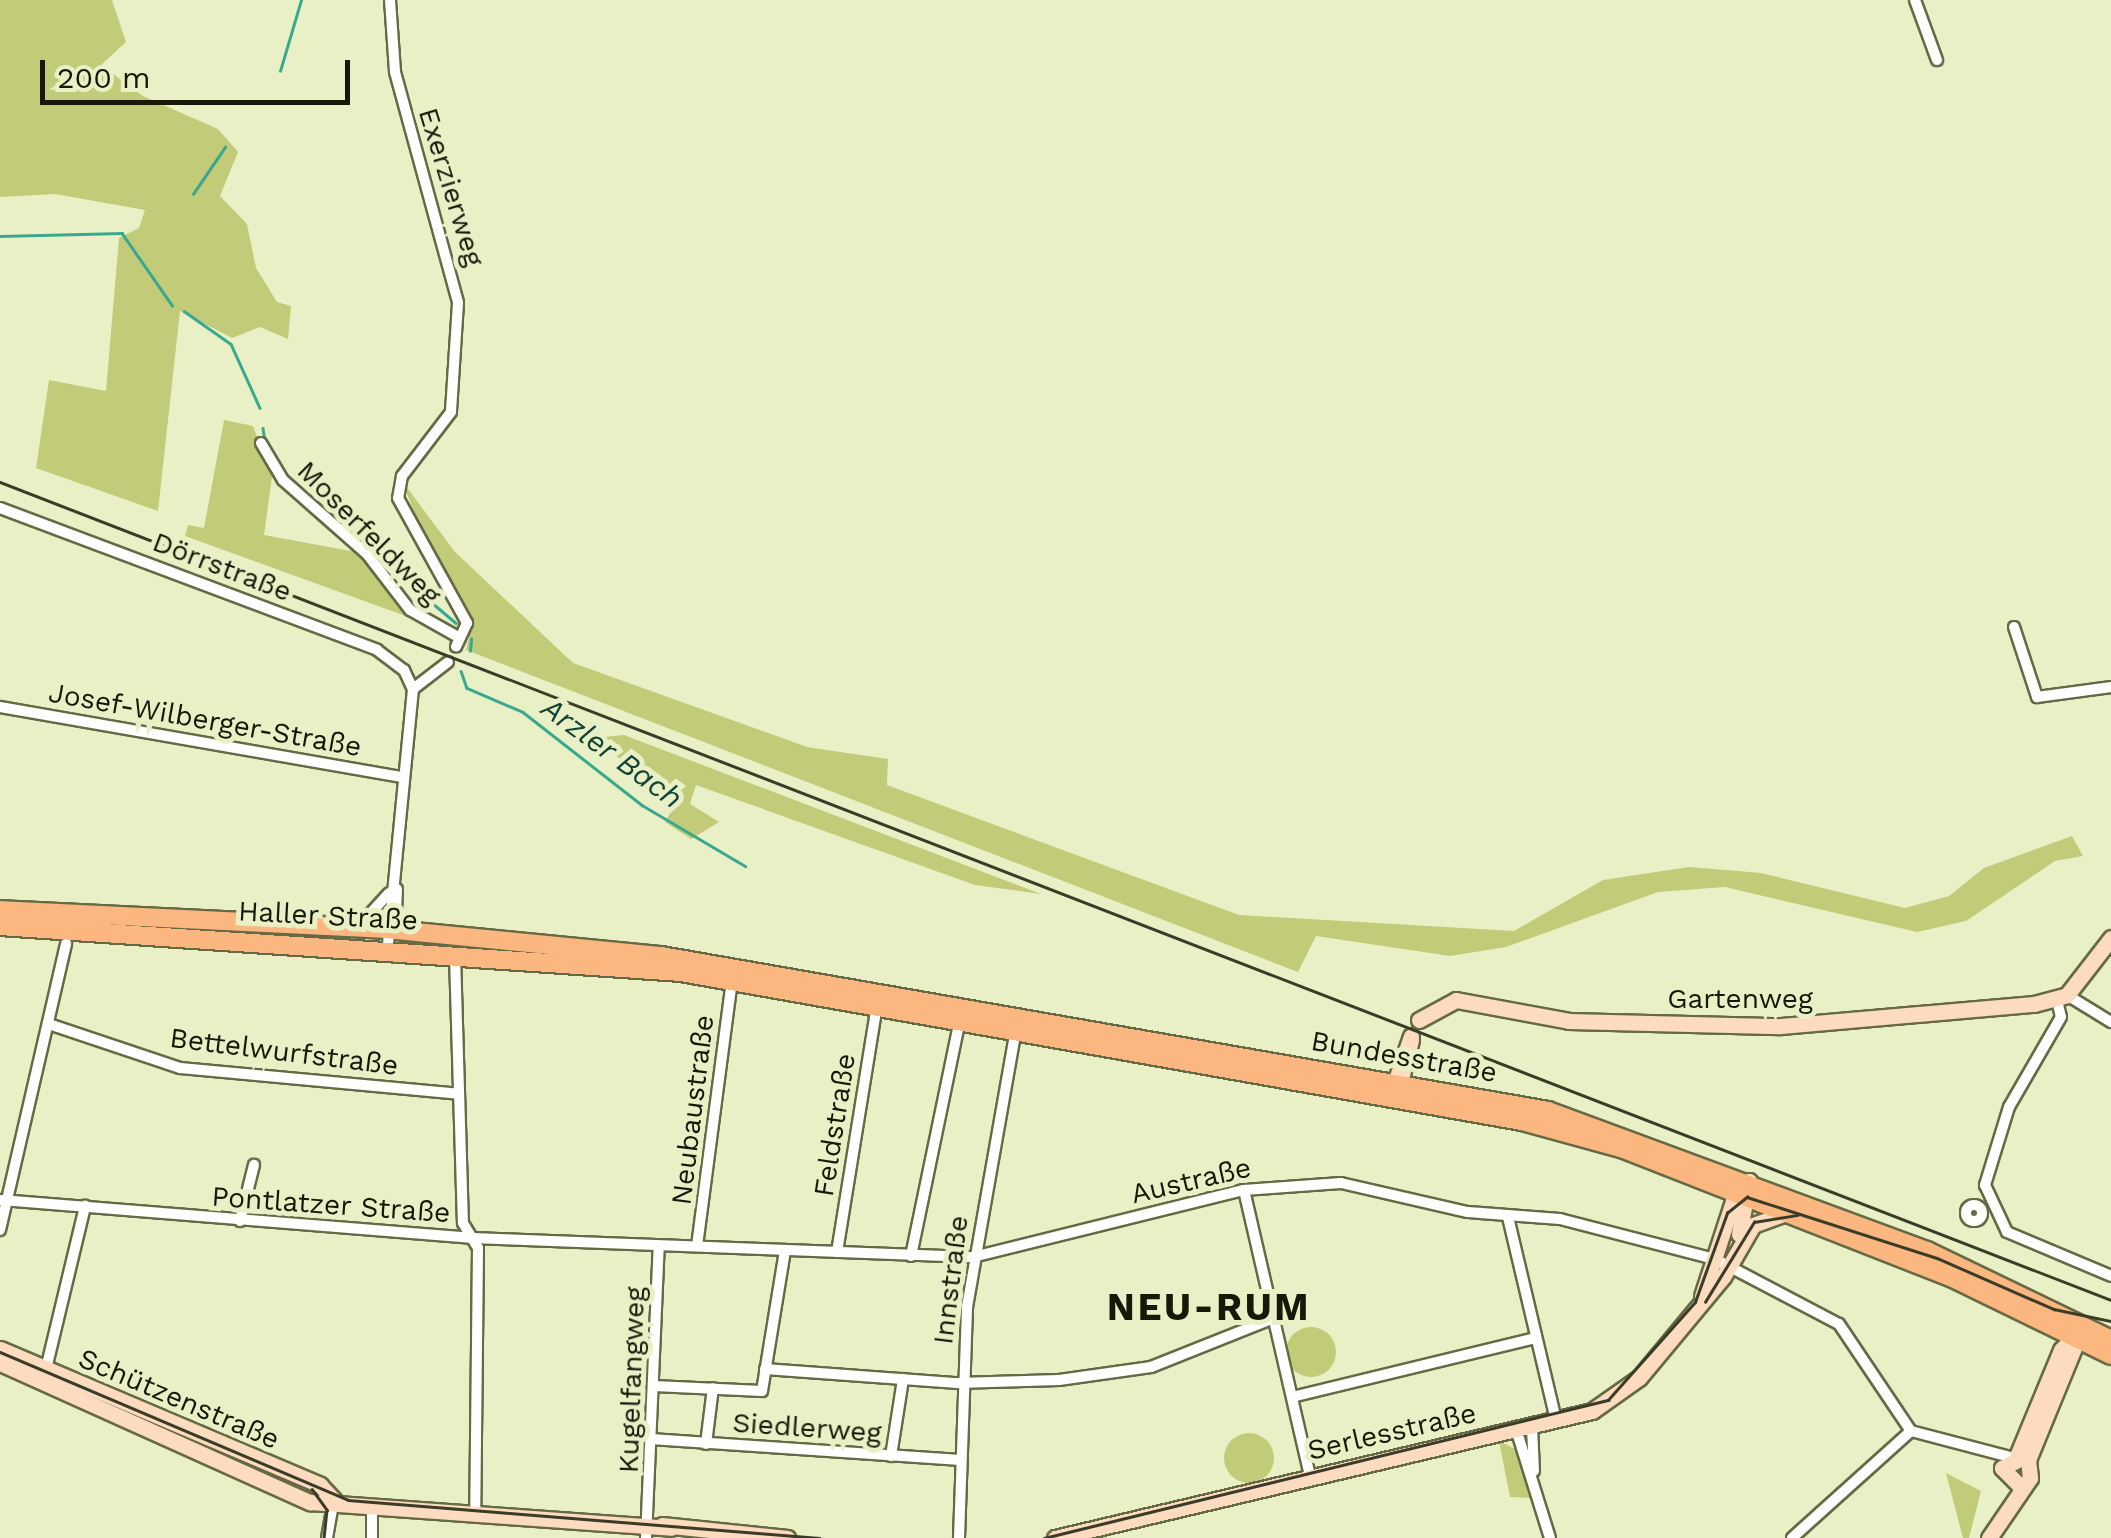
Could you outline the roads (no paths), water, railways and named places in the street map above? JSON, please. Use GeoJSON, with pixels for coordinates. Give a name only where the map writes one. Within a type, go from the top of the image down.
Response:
{"type":"FeatureCollection","features":[{"type":"Feature","properties":{"kind":"main road","name":"Haller Straße"},"geometry":{"type":"LineString","coordinates":[[0,910],[356,928],[455,951],[652,962]]}},
{"type":"Feature","properties":{"kind":"main road","name":"Haller Straße"},"geometry":{"type":"LineString","coordinates":[[0,926],[390,935],[652,962]]}},
{"type":"Feature","properties":{"kind":"main road","name":"Bundesstraße"},"geometry":{"type":"LineString","coordinates":[[652,962],[732,980],[1016,1030],[1396,1088]]}},
{"type":"Feature","properties":{"kind":"main road","name":"Bundesstraße"},"geometry":{"type":"LineString","coordinates":[[652,962],[1575,1118],[2074,1329],[2111,1354]]}},
{"type":"Feature","properties":{"kind":"main road","name":"Bundesstraße"},"geometry":{"type":"LineString","coordinates":[[1746,1191],[1792,1215],[2074,1329],[2111,1340]]}},
{"type":"Feature","properties":{"kind":"street","name":"Exerzierweg"},"geometry":{"type":"LineString","coordinates":[[390,0],[395,72],[458,303],[451,412],[402,476],[398,498],[468,623],[458,642]]}},
{"type":"Feature","properties":{"kind":"street"},"geometry":{"type":"LineString","coordinates":[[1915,0],[1937,60]]}},
{"type":"Feature","properties":{"kind":"street","name":"Moserfeldweg"},"geometry":{"type":"LineString","coordinates":[[260,443],[283,480],[367,554],[410,610],[458,642]]}},
{"type":"Feature","properties":{"kind":"street","name":"Dörrstraße"},"geometry":{"type":"LineString","coordinates":[[0,508],[377,650],[413,689]]}},
{"type":"Feature","properties":{"kind":"street"},"geometry":{"type":"LineString","coordinates":[[2014,627],[2036,697],[2111,687]]}},
{"type":"Feature","properties":{"kind":"street"},"geometry":{"type":"LineString","coordinates":[[390,935],[413,689],[448,662]]}},
{"type":"Feature","properties":{"kind":"street","name":"Josef-Wilberger-Straße"},"geometry":{"type":"LineString","coordinates":[[0,707],[403,777]]}},
{"type":"Feature","properties":{"kind":"street"},"geometry":{"type":"LineString","coordinates":[[390,935],[396,875]]}},
{"type":"Feature","properties":{"kind":"street"},"geometry":{"type":"LineString","coordinates":[[356,928],[393,888]]}},
{"type":"Feature","properties":{"kind":"street"},"geometry":{"type":"LineString","coordinates":[[1978,1205],[2009,1108],[2061,1016],[2062,997],[2111,938]]}},
{"type":"Feature","properties":{"kind":"street"},"geometry":{"type":"LineString","coordinates":[[0,1230],[3,1200],[66,943]]}},
{"type":"Feature","properties":{"kind":"street"},"geometry":{"type":"LineString","coordinates":[[455,951],[462,1223],[471,1238],[475,1515]]}},
{"type":"Feature","properties":{"kind":"street","name":"Neubaustraße"},"geometry":{"type":"LineString","coordinates":[[698,1246],[732,980]]}},
{"type":"Feature","properties":{"kind":"street"},"geometry":{"type":"LineString","coordinates":[[2062,997],[2111,1022]]}},
{"type":"Feature","properties":{"kind":"street","name":"Gartenweg"},"geometry":{"type":"LineString","coordinates":[[1419,1020],[1456,1000],[1569,1021],[1781,1026],[2062,997]]}},
{"type":"Feature","properties":{"kind":"street","name":"Feldstraße"},"geometry":{"type":"LineString","coordinates":[[837,1252],[877,1005]]}},
{"type":"Feature","properties":{"kind":"street"},"geometry":{"type":"LineString","coordinates":[[911,1256],[960,1020]]}},
{"type":"Feature","properties":{"kind":"street","name":"Bettelwurfstraße"},"geometry":{"type":"LineString","coordinates":[[49,1024],[180,1068],[460,1094]]}},
{"type":"Feature","properties":{"kind":"street","name":"Innstraße"},"geometry":{"type":"LineString","coordinates":[[958,1538],[962,1383],[974,1257],[1016,1030]]}},
{"type":"Feature","properties":{"kind":"street"},"geometry":{"type":"LineString","coordinates":[[240,1222],[254,1166]]}},
{"type":"Feature","properties":{"kind":"street","name":"Austraße"},"geometry":{"type":"LineString","coordinates":[[659,1246],[974,1257],[1244,1190],[1334,1182],[1508,1216],[1560,1218],[1721,1262],[1839,1324],[1911,1431]]}},
{"type":"Feature","properties":{"kind":"street"},"geometry":{"type":"LineString","coordinates":[[1986,1185],[2001,1224],[2111,1276]]}},
{"type":"Feature","properties":{"kind":"street"},"geometry":{"type":"LineString","coordinates":[[1244,1190],[1310,1476]]}},
{"type":"Feature","properties":{"kind":"street","name":"Serlesstraße"},"geometry":{"type":"LineString","coordinates":[[1055,1538],[1556,1420],[1623,1392],[1698,1304],[1721,1262],[1746,1191]]}},
{"type":"Feature","properties":{"kind":"street","name":"Pontlatzer Straße"},"geometry":{"type":"LineString","coordinates":[[3,1200],[240,1222],[659,1246]]}},
{"type":"Feature","properties":{"kind":"street"},"geometry":{"type":"LineString","coordinates":[[46,1369],[85,1206]]}},
{"type":"Feature","properties":{"kind":"street","name":"Serlesstraße"},"geometry":{"type":"LineString","coordinates":[[1721,1262],[1759,1220],[1792,1215]]}},
{"type":"Feature","properties":{"kind":"street"},"geometry":{"type":"LineString","coordinates":[[1508,1216],[1556,1420]]}},
{"type":"Feature","properties":{"kind":"street","name":"Kugelfangweg"},"geometry":{"type":"LineString","coordinates":[[654,1528],[652,1439],[659,1246]]}},
{"type":"Feature","properties":{"kind":"street"},"geometry":{"type":"LineString","coordinates":[[654,1386],[762,1391],[784,1250]]}},
{"type":"Feature","properties":{"kind":"street"},"geometry":{"type":"LineString","coordinates":[[765,1368],[962,1383],[1151,1367],[1274,1318]]}},
{"type":"Feature","properties":{"kind":"street"},"geometry":{"type":"LineString","coordinates":[[1989,1538],[2013,1468],[2074,1329]]}},
{"type":"Feature","properties":{"kind":"street"},"geometry":{"type":"LineString","coordinates":[[1292,1397],[1536,1338]]}},
{"type":"Feature","properties":{"kind":"street","name":"Schützenstraße"},"geometry":{"type":"LineString","coordinates":[[0,1349],[320,1486],[334,1500]]}},
{"type":"Feature","properties":{"kind":"street","name":"Schützenstraße"},"geometry":{"type":"LineString","coordinates":[[0,1363],[296,1496],[372,1506],[654,1528]]}},
{"type":"Feature","properties":{"kind":"street"},"geometry":{"type":"LineString","coordinates":[[890,1456],[904,1379]]}},
{"type":"Feature","properties":{"kind":"street"},"geometry":{"type":"LineString","coordinates":[[706,1444],[712,1388]]}},
{"type":"Feature","properties":{"kind":"street"},"geometry":{"type":"LineString","coordinates":[[1524,1427],[1550,1538]]}},
{"type":"Feature","properties":{"kind":"street"},"geometry":{"type":"LineString","coordinates":[[1792,1538],[1911,1431],[2013,1468]]}},
{"type":"Feature","properties":{"kind":"street","name":"Siedlerweg"},"geometry":{"type":"LineString","coordinates":[[652,1439],[959,1460]]}},
{"type":"Feature","properties":{"kind":"street"},"geometry":{"type":"LineString","coordinates":[[327,1538],[334,1500]]}},
{"type":"Feature","properties":{"kind":"street"},"geometry":{"type":"LineString","coordinates":[[372,1506],[372,1538]]}},
{"type":"Feature","properties":{"kind":"street"},"geometry":{"type":"LineString","coordinates":[[654,1528],[787,1538]]}},
{"type":"Feature","properties":{"kind":"waterway"},"geometry":{"type":"LineString","coordinates":[[280,71],[301,0]]}},
{"type":"Feature","properties":{"kind":"waterway"},"geometry":{"type":"LineString","coordinates":[[193,194],[225,147]]}},
{"type":"Feature","properties":{"kind":"waterway","name":"Arzler Bach"},"geometry":{"type":"LineString","coordinates":[[0,236],[122,233],[172,305]]}},
{"type":"Feature","properties":{"kind":"waterway","name":"Arzler Bach"},"geometry":{"type":"LineString","coordinates":[[184,311],[231,344],[260,408]]}},
{"type":"Feature","properties":{"kind":"waterway","name":"Arzler Bach"},"geometry":{"type":"LineString","coordinates":[[263,428],[265,442]]}},
{"type":"Feature","properties":{"kind":"waterway","name":"Arzler Bach"},"geometry":{"type":"LineString","coordinates":[[359,541],[456,623]]}},
{"type":"Feature","properties":{"kind":"waterway","name":"Arzler Bach"},"geometry":{"type":"LineString","coordinates":[[470,651],[471,639]]}},
{"type":"Feature","properties":{"kind":"waterway","name":"Arzler Bach"},"geometry":{"type":"LineString","coordinates":[[461,671],[467,688],[523,712],[642,805],[745,866]]}},
{"type":"Feature","properties":{"kind":"tram line"},"geometry":{"type":"LineString","coordinates":[[1044,1538],[1608,1400],[1695,1302],[1727,1213],[1747,1197],[1937,1258],[2054,1309],[2111,1321]]}},
{"type":"Feature","properties":{"kind":"tram line"},"geometry":{"type":"LineString","coordinates":[[1705,1302],[1754,1222],[1797,1215]]}},
{"type":"Feature","properties":{"kind":"tram line"},"geometry":{"type":"LineString","coordinates":[[0,1352],[348,1500],[819,1538]]}},
{"type":"Feature","properties":{"kind":"tram line"},"geometry":{"type":"LineString","coordinates":[[312,1489],[327,1510],[324,1538]]}},
{"type":"Feature","properties":{"kind":"railway"},"geometry":{"type":"LineString","coordinates":[[0,482],[2111,1300]]}},
{"type":"Feature","properties":{"kind":"district","name":"NEU-RUM"},"geometry":{"type":"Point","coordinates":[1209,1308]}}]}
